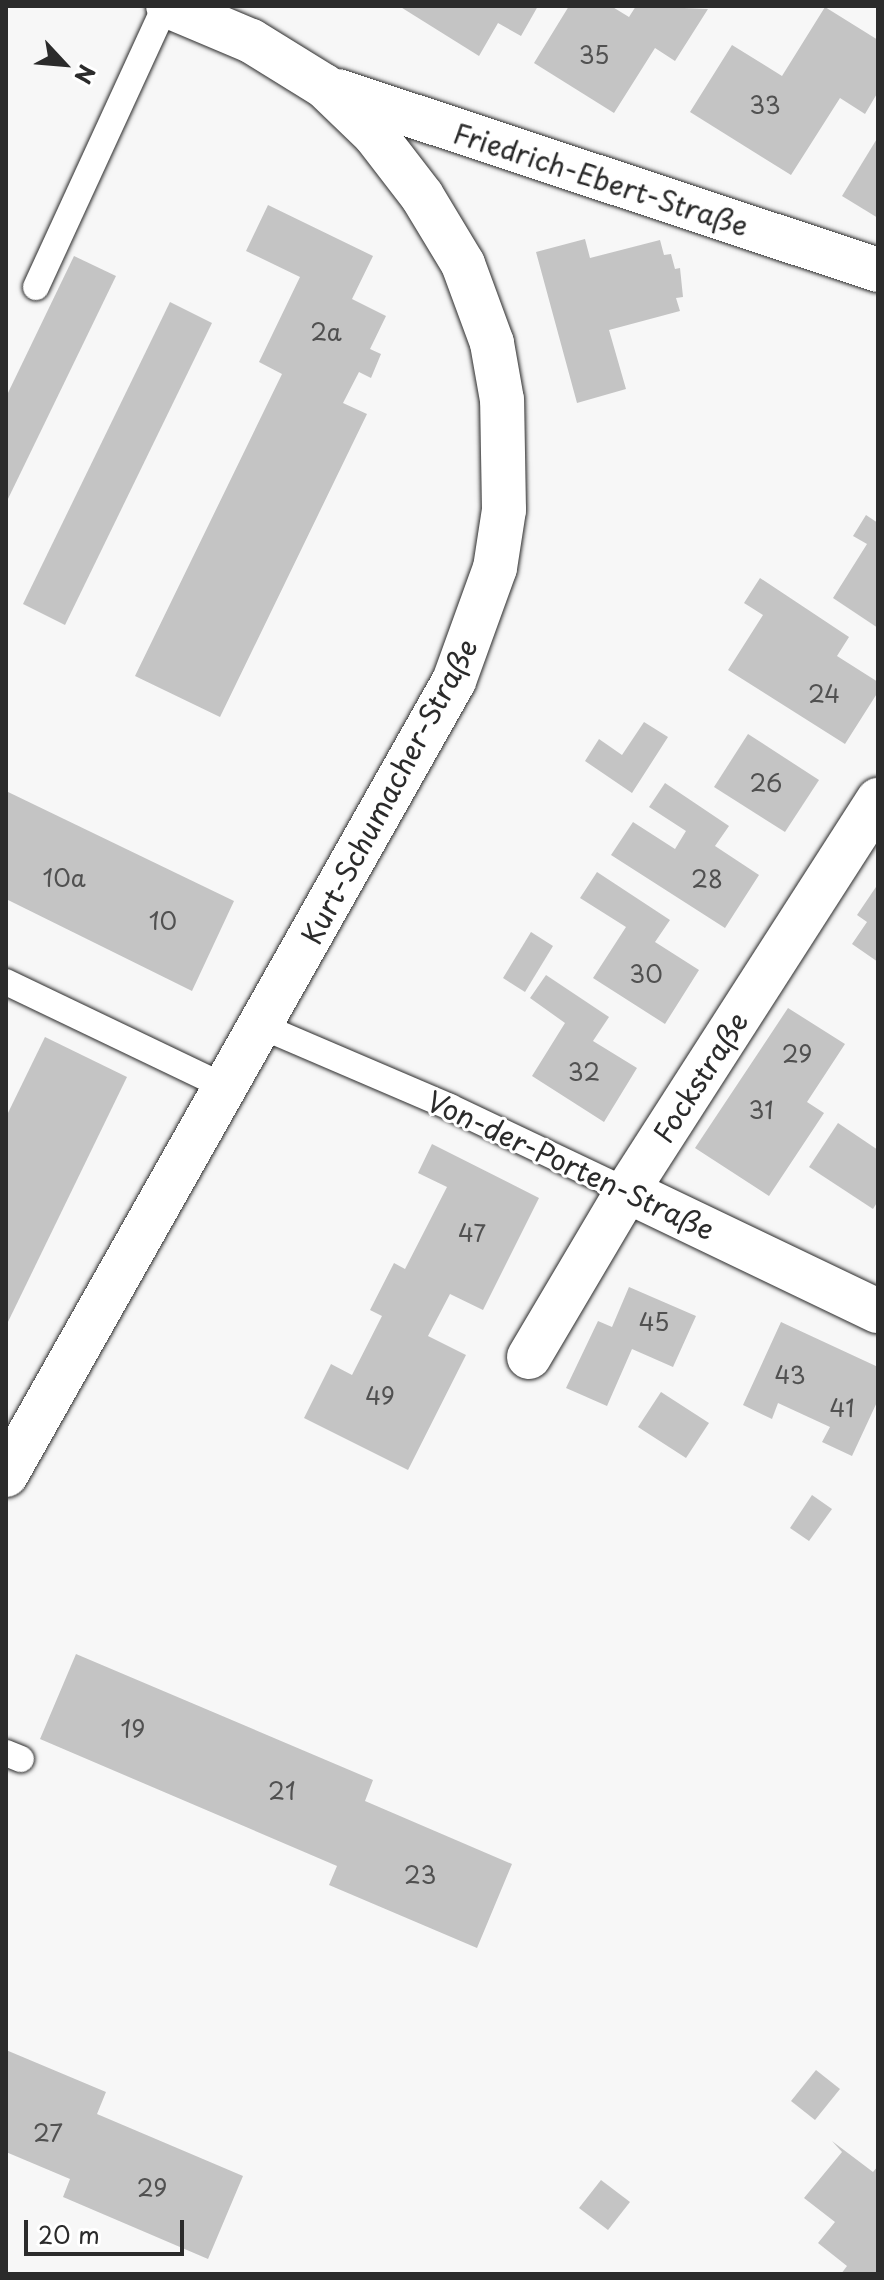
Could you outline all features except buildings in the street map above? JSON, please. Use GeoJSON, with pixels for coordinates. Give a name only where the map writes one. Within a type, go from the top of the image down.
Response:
{"type":"FeatureCollection","features":[{"type":"Feature","properties":{"kind":"street","name":"Kurt-Schumacher-Straße"},"geometry":{"type":"LineString","coordinates":[[6,1475],[454,681],[495,568],[504,510],[502,400],[492,343],[475,291],[450,240],[396,161],[324,86],[251,41],[166,6]]}},
{"type":"Feature","properties":{"kind":"street","name":"Friedrich-Ebert-Straße"},"geometry":{"type":"LineString","coordinates":[[324,86],[878,270]]}},
{"type":"Feature","properties":{"kind":"street","name":"Fockstraße"},"geometry":{"type":"LineString","coordinates":[[529,1357],[627,1191],[878,800]]}},
{"type":"Feature","properties":{"kind":"street","name":"Von-der-Porten-Straße"},"geometry":{"type":"LineString","coordinates":[[627,1191],[878,1311]]}},
{"type":"Feature","properties":{"kind":"lane"},"geometry":{"type":"LineString","coordinates":[[36,287],[166,6]]}},
{"type":"Feature","properties":{"kind":"lane"},"geometry":{"type":"LineString","coordinates":[[6,982],[225,1087]]}},
{"type":"Feature","properties":{"kind":"lane","name":"Von-der-Porten-Straße"},"geometry":{"type":"LineString","coordinates":[[261,1026],[450,1107],[627,1191]]}}]}
